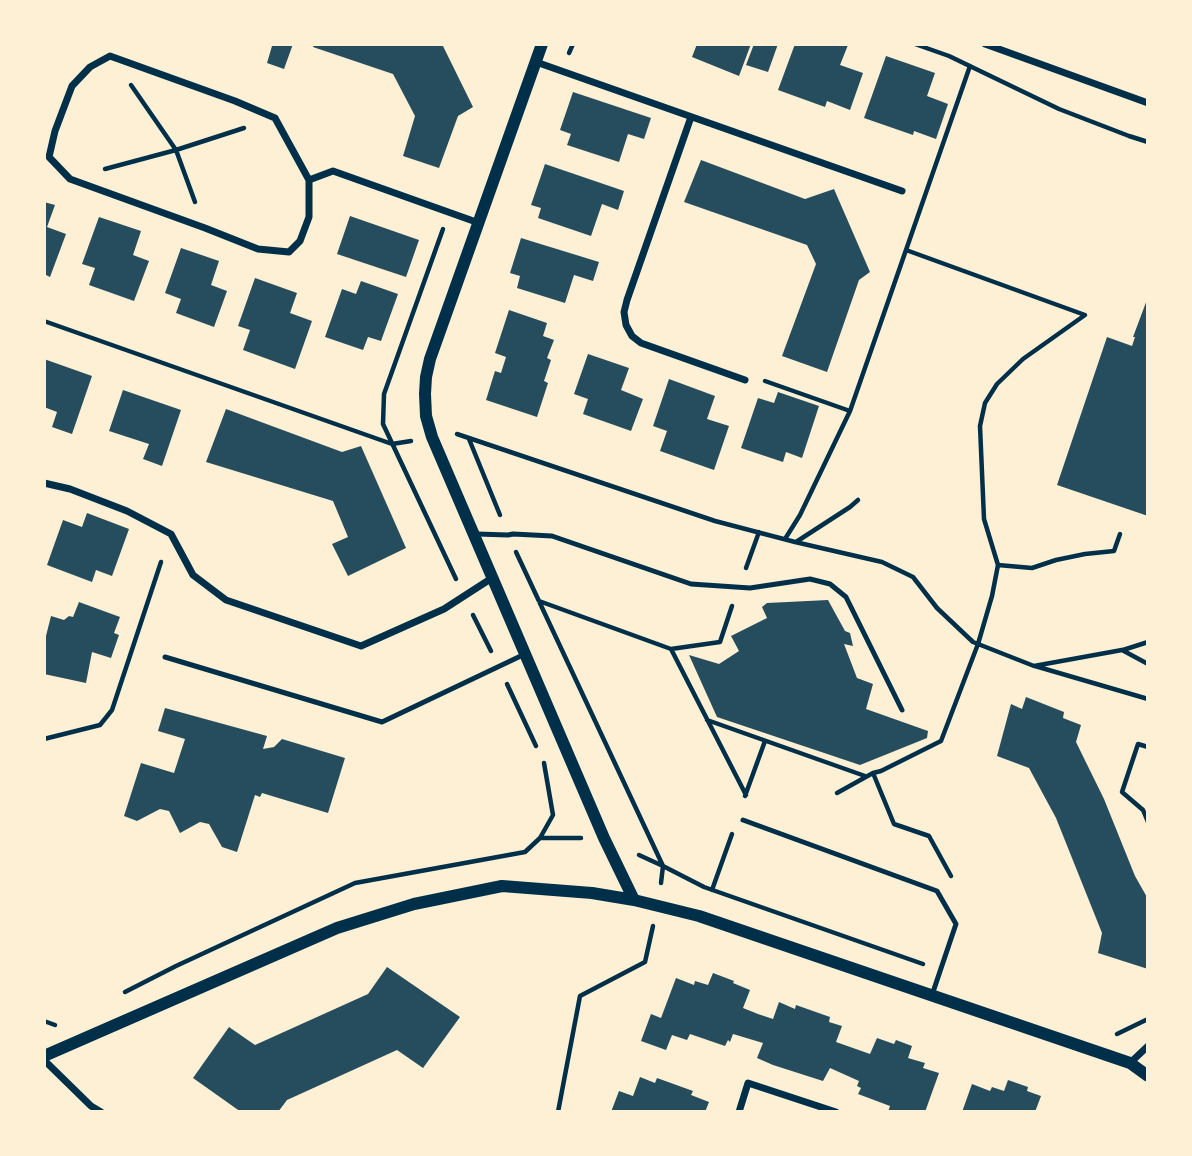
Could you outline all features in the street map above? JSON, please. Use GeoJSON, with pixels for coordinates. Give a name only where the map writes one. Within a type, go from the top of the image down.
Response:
{"type":"FeatureCollection","features":[{"type":"Feature","properties":{"kind":"street"},"geometry":{"type":"LineString","coordinates":[[542,44],[430,359],[426,377],[426,416],[432,437],[473,534],[604,838],[634,900]]}},
{"type":"Feature","properties":{"kind":"street"},"geometry":{"type":"LineString","coordinates":[[985,44],[1148,103]]}},
{"type":"Feature","properties":{"kind":"street"},"geometry":{"type":"LineString","coordinates":[[110,56],[275,118],[309,180],[309,217],[300,241],[289,252],[258,249],[70,179],[49,157],[54,131],[72,86],[90,67],[110,56]]}},
{"type":"Feature","properties":{"kind":"street"},"geometry":{"type":"LineString","coordinates":[[536,62],[902,191]]}},
{"type":"Feature","properties":{"kind":"street"},"geometry":{"type":"LineString","coordinates":[[691,117],[627,300],[624,313],[626,325],[641,343],[746,380]]}},
{"type":"Feature","properties":{"kind":"street"},"geometry":{"type":"LineString","coordinates":[[309,180],[333,171],[479,223]]}},
{"type":"Feature","properties":{"kind":"street"},"geometry":{"type":"LineString","coordinates":[[44,483],[70,489],[127,512],[171,534],[193,575],[226,600],[361,646],[443,608],[492,578]]}},
{"type":"Feature","properties":{"kind":"street"},"geometry":{"type":"LineString","coordinates":[[101,1112],[91,1106],[44,1058],[337,928],[414,904],[502,886],[592,893],[699,916],[1130,1063],[1148,1076]]}},
{"type":"Feature","properties":{"kind":"street"},"geometry":{"type":"LineString","coordinates":[[1130,1063],[1148,1046]]}},
{"type":"Feature","properties":{"kind":"street"},"geometry":{"type":"LineString","coordinates":[[738,1112],[748,1083],[836,1112]]}},
{"type":"Feature","properties":{"kind":"lane"},"geometry":{"type":"LineString","coordinates":[[473,534],[552,536],[691,584],[750,588],[810,579],[830,584],[846,597],[902,710]]}},
{"type":"Feature","properties":{"kind":"lane"},"geometry":{"type":"LineString","coordinates":[[165,657],[382,722],[525,654]]}},
{"type":"Feature","properties":{"kind":"lane"},"geometry":{"type":"LineString","coordinates":[[743,820],[937,891],[956,924],[932,995]]}},
{"type":"Feature","properties":{"kind":"path"},"geometry":{"type":"LineString","coordinates":[[915,44],[948,55],[1059,109],[1148,142]]}},
{"type":"Feature","properties":{"kind":"path"},"geometry":{"type":"LineString","coordinates":[[110,56],[176,150],[205,228]]}},
{"type":"Feature","properties":{"kind":"path"},"geometry":{"type":"LineString","coordinates":[[785,540],[800,516],[850,411],[970,66]]}},
{"type":"Feature","properties":{"kind":"path"},"geometry":{"type":"LineString","coordinates":[[70,179],[176,150],[275,118]]}},
{"type":"Feature","properties":{"kind":"path"},"geometry":{"type":"LineString","coordinates":[[837,793],[941,741],[978,644],[998,565],[984,519],[980,426],[985,403],[997,384],[1023,359],[1086,315],[906,250]]}},
{"type":"Feature","properties":{"kind":"path"},"geometry":{"type":"LineString","coordinates":[[44,321],[392,444]]}},
{"type":"Feature","properties":{"kind":"path"},"geometry":{"type":"LineString","coordinates":[[746,380],[755,378],[850,411]]}},
{"type":"Feature","properties":{"kind":"path"},"geometry":{"type":"LineString","coordinates":[[455,434],[715,521],[883,562],[913,577],[937,608],[973,642],[1034,666],[1148,699]]}},
{"type":"Feature","properties":{"kind":"path"},"geometry":{"type":"LineString","coordinates":[[468,438],[538,601],[663,866],[712,890],[940,970]]}},
{"type":"Feature","properties":{"kind":"path"},"geometry":{"type":"LineString","coordinates":[[795,542],[858,499]]}},
{"type":"Feature","properties":{"kind":"path"},"geometry":{"type":"LineString","coordinates":[[538,601],[671,649],[719,642],[759,533]]}},
{"type":"Feature","properties":{"kind":"path"},"geometry":{"type":"LineString","coordinates":[[44,739],[100,725],[112,710],[171,534]]}},
{"type":"Feature","properties":{"kind":"path"},"geometry":{"type":"LineString","coordinates":[[998,565],[1032,568],[1056,560],[1114,551],[1121,534]]}},
{"type":"Feature","properties":{"kind":"path"},"geometry":{"type":"LineString","coordinates":[[1034,666],[1122,650],[1148,642]]}},
{"type":"Feature","properties":{"kind":"path"},"geometry":{"type":"LineString","coordinates":[[671,649],[746,795]]}},
{"type":"Feature","properties":{"kind":"path"},"geometry":{"type":"LineString","coordinates":[[1122,650],[1148,664]]}},
{"type":"Feature","properties":{"kind":"path"},"geometry":{"type":"LineString","coordinates":[[707,719],[866,777]]}},
{"type":"Feature","properties":{"kind":"path"},"geometry":{"type":"LineString","coordinates":[[1148,747],[1138,744],[1122,792],[1143,810],[1148,822]]}},
{"type":"Feature","properties":{"kind":"path"},"geometry":{"type":"LineString","coordinates":[[873,773],[894,824],[929,836],[955,884]]}},
{"type":"Feature","properties":{"kind":"path"},"geometry":{"type":"LineString","coordinates":[[712,890],[722,861]]}},
{"type":"Feature","properties":{"kind":"path"},"geometry":{"type":"LineString","coordinates":[[558,1112],[580,996],[645,962],[651,934]]}},
{"type":"Feature","properties":{"kind":"path"},"geometry":{"type":"LineString","coordinates":[[1112,1036],[1148,1019]]}},
{"type":"Feature","properties":{"kind":"path"},"geometry":{"type":"LineString","coordinates":[[44,1021],[59,1026]]}},
{"type":"Feature","properties":{"kind":"building"},"geometry":{"type":"Polygon","coordinates":[[[267,44],[293,44],[284,69],[267,63],[272,46],[267,44]]]}},
{"type":"Feature","properties":{"kind":"building"},"geometry":{"type":"Polygon","coordinates":[[[314,44],[442,44],[473,107],[458,116],[439,168],[403,156],[415,116],[393,74],[313,47],[314,44]]]}},
{"type":"Feature","properties":{"kind":"building"},"geometry":{"type":"Polygon","coordinates":[[[697,44],[751,44],[739,76],[692,57],[697,44]]]}},
{"type":"Feature","properties":{"kind":"building"},"geometry":{"type":"Polygon","coordinates":[[[754,44],[778,44],[768,72],[746,65],[754,44]]]}},
{"type":"Feature","properties":{"kind":"building"},"geometry":{"type":"Polygon","coordinates":[[[795,44],[848,45],[840,65],[863,73],[850,110],[827,101],[825,107],[778,90],[795,44]]]}},
{"type":"Feature","properties":{"kind":"building"},"geometry":{"type":"Polygon","coordinates":[[[886,56],[935,73],[927,96],[948,104],[936,139],[914,131],[913,135],[864,118],[886,56]]]}},
{"type":"Feature","properties":{"kind":"building"},"geometry":{"type":"Polygon","coordinates":[[[573,92],[651,118],[644,139],[628,134],[619,162],[567,145],[571,134],[560,130],[573,92]]]}},
{"type":"Feature","properties":{"kind":"building"},"geometry":{"type":"Polygon","coordinates":[[[701,160],[805,199],[834,189],[870,272],[859,280],[827,372],[782,356],[816,264],[807,245],[684,202],[701,160]]]}},
{"type":"Feature","properties":{"kind":"building"},"geometry":{"type":"Polygon","coordinates":[[[545,164],[624,191],[618,210],[602,204],[591,236],[538,218],[541,208],[531,205],[545,164]]]}},
{"type":"Feature","properties":{"kind":"building"},"geometry":{"type":"Polygon","coordinates":[[[44,202],[55,205],[47,227],[66,234],[50,277],[44,274],[44,202]]]}},
{"type":"Feature","properties":{"kind":"building"},"geometry":{"type":"Polygon","coordinates":[[[350,216],[419,240],[406,277],[337,254],[350,216]]]}},
{"type":"Feature","properties":{"kind":"building"},"geometry":{"type":"Polygon","coordinates":[[[99,217],[141,231],[133,255],[149,261],[134,301],[89,285],[95,268],[82,264],[99,217]]]}},
{"type":"Feature","properties":{"kind":"building"},"geometry":{"type":"Polygon","coordinates":[[[521,238],[599,262],[593,281],[574,275],[565,303],[517,288],[520,276],[510,273],[521,238]]]}},
{"type":"Feature","properties":{"kind":"building"},"geometry":{"type":"Polygon","coordinates":[[[181,248],[219,261],[211,285],[227,291],[214,327],[176,313],[181,299],[165,293],[181,248]]]}},
{"type":"Feature","properties":{"kind":"building"},"geometry":{"type":"Polygon","coordinates":[[[255,278],[297,293],[290,313],[312,321],[295,369],[243,350],[250,330],[238,326],[255,278]]]}},
{"type":"Feature","properties":{"kind":"building"},"geometry":{"type":"Polygon","coordinates":[[[361,281],[398,294],[381,341],[368,337],[363,350],[325,337],[342,289],[356,294],[361,281]]]}},
{"type":"Feature","properties":{"kind":"building"},"geometry":{"type":"Polygon","coordinates":[[[1148,297],[1148,516],[1057,485],[1107,337],[1132,346],[1148,297]]]}},
{"type":"Feature","properties":{"kind":"building"},"geometry":{"type":"Polygon","coordinates":[[[509,310],[547,323],[543,336],[554,340],[547,358],[551,360],[544,381],[548,383],[537,417],[486,400],[495,371],[501,373],[506,357],[495,353],[509,310]]]}},
{"type":"Feature","properties":{"kind":"building"},"geometry":{"type":"Polygon","coordinates":[[[588,354],[629,368],[621,390],[643,399],[631,431],[583,414],[588,399],[574,394],[588,354]]]}},
{"type":"Feature","properties":{"kind":"building"},"geometry":{"type":"Polygon","coordinates":[[[44,359],[92,376],[72,434],[52,427],[57,412],[44,407],[44,359]]]}},
{"type":"Feature","properties":{"kind":"building"},"geometry":{"type":"Polygon","coordinates":[[[669,379],[715,396],[707,419],[729,426],[714,470],[660,451],[667,431],[653,426],[669,379]]]}},
{"type":"Feature","properties":{"kind":"building"},"geometry":{"type":"Polygon","coordinates":[[[123,390],[181,410],[162,466],[143,459],[149,444],[109,431],[123,390]]]}},
{"type":"Feature","properties":{"kind":"building"},"geometry":{"type":"Polygon","coordinates":[[[778,392],[819,406],[802,458],[786,452],[783,462],[741,448],[758,398],[774,403],[778,392]]]}},
{"type":"Feature","properties":{"kind":"building"},"geometry":{"type":"Polygon","coordinates":[[[226,409],[342,452],[361,446],[406,548],[348,576],[332,544],[348,537],[333,501],[206,462],[226,409]]]}},
{"type":"Feature","properties":{"kind":"building"},"geometry":{"type":"Polygon","coordinates":[[[87,513],[129,529],[112,576],[96,570],[92,582],[47,565],[63,520],[82,527],[87,513]]]}},
{"type":"Feature","properties":{"kind":"building"},"geometry":{"type":"Polygon","coordinates":[[[828,600],[845,631],[850,633],[853,646],[844,644],[857,678],[873,684],[866,709],[928,731],[927,738],[860,765],[717,717],[689,655],[719,664],[739,651],[731,636],[767,618],[762,607],[767,603],[828,600]]]}},
{"type":"Feature","properties":{"kind":"building"},"geometry":{"type":"Polygon","coordinates":[[[79,602],[120,617],[114,633],[119,635],[111,658],[92,652],[86,683],[44,674],[44,644],[51,616],[64,620],[69,616],[73,617],[79,602]]]}},
{"type":"Feature","properties":{"kind":"building"},"geometry":{"type":"Polygon","coordinates":[[[1026,697],[1064,712],[1063,718],[1081,725],[1076,742],[1104,799],[1135,876],[1148,899],[1148,969],[1098,953],[1102,933],[1056,818],[1029,768],[997,756],[1011,704],[1022,709],[1026,697]]]}},
{"type":"Feature","properties":{"kind":"building"},"geometry":{"type":"Polygon","coordinates":[[[165,708],[267,736],[263,749],[274,747],[282,739],[345,758],[328,813],[262,793],[260,797],[255,795],[237,852],[222,847],[209,824],[200,822],[180,833],[169,811],[160,809],[137,821],[124,816],[141,763],[174,773],[185,739],[158,731],[165,708]]]}},
{"type":"Feature","properties":{"kind":"building"},"geometry":{"type":"Polygon","coordinates":[[[387,967],[460,1017],[423,1068],[397,1050],[287,1100],[278,1112],[241,1112],[193,1078],[229,1027],[255,1045],[368,994],[387,967]]]}},
{"type":"Feature","properties":{"kind":"building"},"geometry":{"type":"Polygon","coordinates":[[[713,973],[750,990],[743,1008],[758,1014],[773,1019],[779,1002],[795,1009],[796,1005],[830,1017],[829,1022],[842,1026],[836,1042],[870,1054],[877,1038],[894,1044],[896,1040],[912,1046],[908,1058],[925,1063],[923,1068],[939,1073],[925,1112],[888,1112],[890,1106],[858,1094],[861,1088],[857,1086],[859,1081],[830,1068],[823,1081],[773,1065],[757,1058],[763,1043],[733,1034],[725,1046],[690,1034],[687,1040],[672,1035],[666,1050],[641,1041],[651,1014],[661,1018],[676,978],[694,985],[695,981],[708,985],[713,973]]]}},
{"type":"Feature","properties":{"kind":"building"},"geometry":{"type":"Polygon","coordinates":[[[640,1077],[655,1083],[657,1078],[693,1091],[691,1095],[709,1102],[705,1112],[611,1112],[619,1091],[633,1096],[640,1077]]]}},
{"type":"Feature","properties":{"kind":"building"},"geometry":{"type":"Polygon","coordinates":[[[1008,1080],[1028,1087],[1027,1091],[1041,1096],[1035,1112],[962,1112],[972,1084],[990,1091],[992,1087],[1004,1091],[1008,1080]]]}}]}
